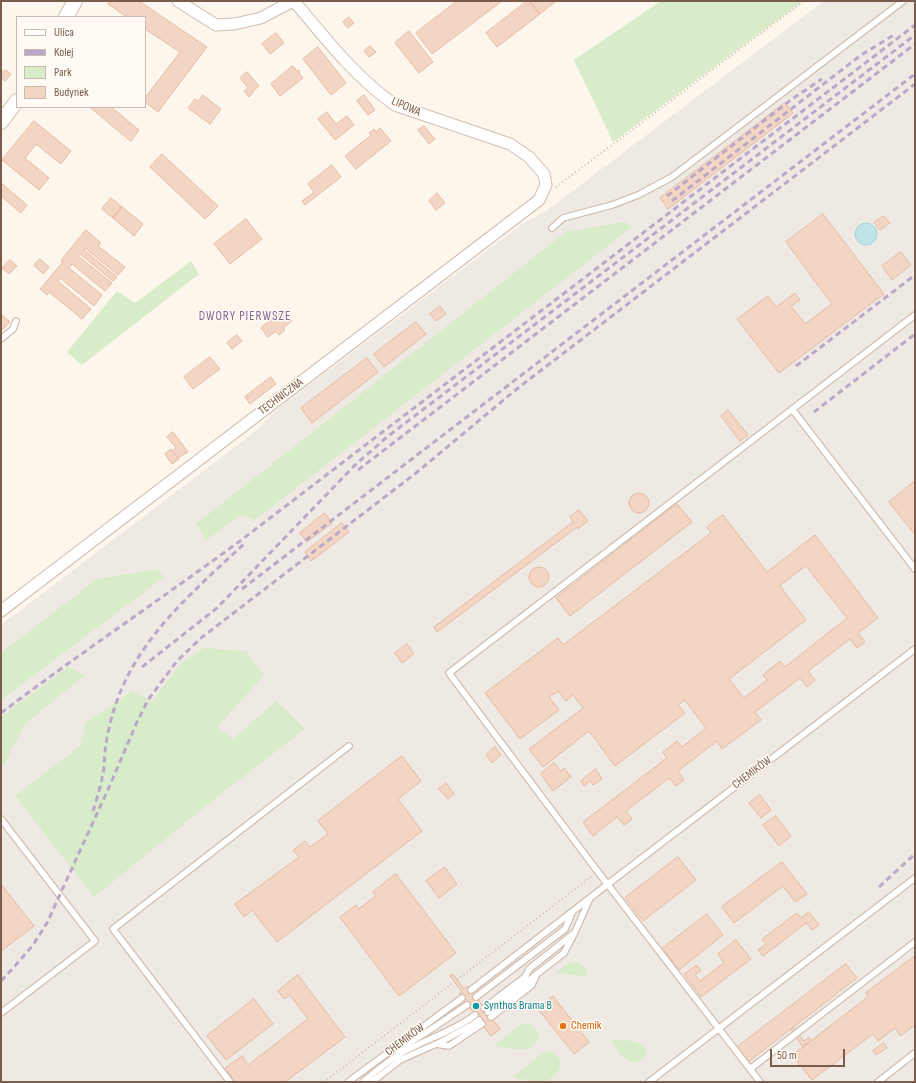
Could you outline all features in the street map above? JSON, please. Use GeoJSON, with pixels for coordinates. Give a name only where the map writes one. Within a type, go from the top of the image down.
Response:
{"type":"FeatureCollection","features":[{"type":"Feature","properties":{"kind":"street"},"geometry":{"type":"LineString","coordinates":[[67,16],[75,1]]}},
{"type":"Feature","properties":{"kind":"street","name":"LIPOWA"},"geometry":{"type":"LineString","coordinates":[[178,1],[216,25],[234,24],[261,18],[294,1],[343,60],[379,94],[395,105],[510,144],[528,157],[544,174],[546,186],[539,200]]}},
{"type":"Feature","properties":{"kind":"street"},"geometry":{"type":"LineString","coordinates":[[1,122],[16,102]]}},
{"type":"Feature","properties":{"kind":"street","name":"TECHNICZNA"},"geometry":{"type":"LineString","coordinates":[[1,611],[539,200]]}},
{"type":"Feature","properties":{"kind":"lane"},"geometry":{"type":"LineString","coordinates":[[552,228],[563,218],[612,205],[638,196],[672,177],[903,1]]}},
{"type":"Feature","properties":{"kind":"lane"},"geometry":{"type":"LineString","coordinates":[[760,1082],[598,871],[449,673],[915,315]]}},
{"type":"Feature","properties":{"kind":"lane"},"geometry":{"type":"LineString","coordinates":[[1,339],[13,329],[16,321]]}},
{"type":"Feature","properties":{"kind":"lane"},"geometry":{"type":"LineString","coordinates":[[792,409],[915,569]]}},
{"type":"Feature","properties":{"kind":"lane","name":"CHEMIKÓW"},"geometry":{"type":"LineString","coordinates":[[471,990],[915,649]]}},
{"type":"Feature","properties":{"kind":"lane"},"geometry":{"type":"LineString","coordinates":[[230,1082],[113,929],[349,746]]}},
{"type":"Feature","properties":{"kind":"lane"},"geometry":{"type":"LineString","coordinates":[[1,819],[95,941],[2,1011]]}},
{"type":"Feature","properties":{"kind":"lane"},"geometry":{"type":"LineString","coordinates":[[649,1082],[915,878]]}},
{"type":"Feature","properties":{"kind":"lane","name":"CHEMIKÓW"},"geometry":{"type":"LineString","coordinates":[[575,932],[529,969],[525,977],[488,1012],[564,953],[575,932],[590,898]]}},
{"type":"Feature","properties":{"kind":"lane"},"geometry":{"type":"LineString","coordinates":[[476,997],[565,929],[573,911]]}},
{"type":"Feature","properties":{"kind":"lane"},"geometry":{"type":"LineString","coordinates":[[750,1069],[915,942]]}},
{"type":"Feature","properties":{"kind":"lane","name":"CHEMIKÓW"},"geometry":{"type":"LineString","coordinates":[[348,1082],[462,998]]}},
{"type":"Feature","properties":{"kind":"lane"},"geometry":{"type":"LineString","coordinates":[[354,1082],[398,1049],[424,1034],[467,1004]]}},
{"type":"Feature","properties":{"kind":"lane"},"geometry":{"type":"LineString","coordinates":[[363,1082],[397,1056],[466,1022],[479,1020],[449,1046],[436,1044],[400,1060],[372,1082]]}},
{"type":"Feature","properties":{"kind":"lane"},"geometry":{"type":"LineString","coordinates":[[878,1082],[915,1053]]}},
{"type":"Feature","properties":{"kind":"path"},"geometry":{"type":"LineString","coordinates":[[539,200],[804,1]]}},
{"type":"Feature","properties":{"kind":"path"},"geometry":{"type":"LineString","coordinates":[[324,1082],[598,871]]}},
{"type":"Feature","properties":{"kind":"shaded area"},"geometry":{"type":"Polygon","coordinates":[[[824,1],[915,1],[915,1082],[1,1082],[1,625],[252,434],[280,407],[522,224],[546,211],[824,1]]]}},
{"type":"Feature","properties":{"kind":"green space"},"geometry":{"type":"Polygon","coordinates":[[[661,1],[803,1],[613,142],[574,60],[661,1]]]}},
{"type":"Feature","properties":{"kind":"green space"},"geometry":{"type":"Polygon","coordinates":[[[625,222],[632,227],[255,520],[242,515],[206,540],[196,524],[566,232],[625,222]]]}},
{"type":"Feature","properties":{"kind":"green space"},"geometry":{"type":"Polygon","coordinates":[[[191,261],[199,274],[82,365],[67,352],[117,291],[135,303],[191,261]]]}},
{"type":"Feature","properties":{"kind":"green space"},"geometry":{"type":"Polygon","coordinates":[[[157,569],[164,577],[1,700],[1,653],[97,579],[157,569]]]}},
{"type":"Feature","properties":{"kind":"green space"},"geometry":{"type":"Polygon","coordinates":[[[204,648],[246,651],[264,675],[217,727],[233,739],[276,701],[305,729],[217,797],[94,897],[15,796],[80,746],[86,722],[132,691],[152,702],[180,664],[204,648]]]}},
{"type":"Feature","properties":{"kind":"green space"},"geometry":{"type":"Polygon","coordinates":[[[68,667],[85,675],[25,724],[1,771],[1,717],[68,667]]]}},
{"type":"Feature","properties":{"kind":"green space"},"geometry":{"type":"Polygon","coordinates":[[[573,962],[581,964],[588,974],[581,976],[556,973],[566,965],[573,962]]]}},
{"type":"Feature","properties":{"kind":"green space"},"geometry":{"type":"Polygon","coordinates":[[[521,1024],[527,1024],[536,1029],[538,1037],[537,1042],[534,1045],[526,1049],[494,1046],[521,1024]]]}},
{"type":"Feature","properties":{"kind":"green space"},"geometry":{"type":"Polygon","coordinates":[[[612,1040],[639,1043],[646,1049],[644,1056],[635,1062],[626,1060],[619,1053],[612,1040]]]}},
{"type":"Feature","properties":{"kind":"green space"},"geometry":{"type":"Polygon","coordinates":[[[547,1052],[558,1057],[560,1062],[558,1072],[554,1077],[548,1080],[539,1081],[513,1077],[540,1055],[547,1052]]]}},
{"type":"Feature","properties":{"kind":"water"},"geometry":{"type":"Polygon","coordinates":[[[866,223],[874,226],[877,234],[874,242],[866,245],[858,242],[855,234],[858,226],[866,223]]]}},
{"type":"Feature","properties":{"kind":"building"},"geometry":{"type":"Polygon","coordinates":[[[110,1],[139,1],[207,47],[158,112],[146,103],[146,97],[180,52],[146,30],[146,16],[126,16],[108,4],[110,1]]]}},
{"type":"Feature","properties":{"kind":"building"},"geometry":{"type":"Polygon","coordinates":[[[457,1],[502,1],[432,54],[416,33],[457,1]]]}},
{"type":"Feature","properties":{"kind":"building"},"geometry":{"type":"Polygon","coordinates":[[[527,1],[530,1],[540,14],[497,47],[486,33],[527,1]]]}},
{"type":"Feature","properties":{"kind":"building"},"geometry":{"type":"Polygon","coordinates":[[[530,1],[556,1],[540,14],[530,1]]]}},
{"type":"Feature","properties":{"kind":"building"},"geometry":{"type":"Polygon","coordinates":[[[349,17],[354,23],[348,28],[343,22],[349,17]]]}},
{"type":"Feature","properties":{"kind":"building"},"geometry":{"type":"Polygon","coordinates":[[[409,31],[433,62],[419,73],[395,43],[409,31]]]}},
{"type":"Feature","properties":{"kind":"building"},"geometry":{"type":"Polygon","coordinates":[[[276,33],[284,43],[270,54],[262,44],[276,33]]]}},
{"type":"Feature","properties":{"kind":"building"},"geometry":{"type":"Polygon","coordinates":[[[370,46],[376,52],[369,57],[364,51],[370,46]]]}},
{"type":"Feature","properties":{"kind":"building"},"geometry":{"type":"Polygon","coordinates":[[[318,47],[346,83],[331,95],[303,59],[318,47]]]}},
{"type":"Feature","properties":{"kind":"building"},"geometry":{"type":"Polygon","coordinates":[[[293,66],[297,71],[299,70],[299,73],[303,78],[280,96],[271,84],[293,66]]]}},
{"type":"Feature","properties":{"kind":"building"},"geometry":{"type":"Polygon","coordinates":[[[5,70],[11,74],[5,81],[1,78],[1,74],[5,70]]]}},
{"type":"Feature","properties":{"kind":"building"},"geometry":{"type":"Polygon","coordinates":[[[247,72],[259,86],[249,97],[244,91],[248,88],[240,78],[247,72]]]}},
{"type":"Feature","properties":{"kind":"building"},"geometry":{"type":"Polygon","coordinates":[[[203,95],[221,109],[210,124],[188,108],[195,99],[198,101],[203,95]]]}},
{"type":"Feature","properties":{"kind":"building"},"geometry":{"type":"Polygon","coordinates":[[[364,95],[375,110],[368,115],[357,101],[364,95]]]}},
{"type":"Feature","properties":{"kind":"building"},"geometry":{"type":"Polygon","coordinates":[[[785,103],[793,113],[668,209],[660,198],[785,103]]]}},
{"type":"Feature","properties":{"kind":"building"},"geometry":{"type":"Polygon","coordinates":[[[91,108],[112,108],[139,130],[131,141],[91,108]]]}},
{"type":"Feature","properties":{"kind":"building"},"geometry":{"type":"Polygon","coordinates":[[[327,112],[336,124],[347,116],[354,125],[335,140],[318,119],[327,112]]]}},
{"type":"Feature","properties":{"kind":"building"},"geometry":{"type":"Polygon","coordinates":[[[34,121],[71,151],[61,164],[36,144],[25,158],[49,178],[39,190],[2,160],[34,121]]]}},
{"type":"Feature","properties":{"kind":"building"},"geometry":{"type":"Polygon","coordinates":[[[424,126],[435,139],[429,144],[418,130],[424,126]]]}},
{"type":"Feature","properties":{"kind":"building"},"geometry":{"type":"Polygon","coordinates":[[[380,128],[391,141],[356,169],[345,156],[371,135],[369,133],[374,129],[376,132],[380,128]]]}},
{"type":"Feature","properties":{"kind":"building"},"geometry":{"type":"Polygon","coordinates":[[[162,154],[218,206],[205,219],[150,167],[162,154]]]}},
{"type":"Feature","properties":{"kind":"building"},"geometry":{"type":"Polygon","coordinates":[[[332,165],[341,177],[305,205],[302,201],[314,192],[308,184],[332,165]]]}},
{"type":"Feature","properties":{"kind":"building"},"geometry":{"type":"Polygon","coordinates":[[[1,183],[27,205],[21,213],[1,196],[1,183]]]}},
{"type":"Feature","properties":{"kind":"building"},"geometry":{"type":"Polygon","coordinates":[[[437,193],[445,203],[436,210],[429,201],[437,193]]]}},
{"type":"Feature","properties":{"kind":"building"},"geometry":{"type":"Polygon","coordinates":[[[111,198],[122,207],[113,218],[102,209],[111,198]]]}},
{"type":"Feature","properties":{"kind":"building"},"geometry":{"type":"Polygon","coordinates":[[[122,207],[143,224],[134,236],[113,218],[122,207]]]}},
{"type":"Feature","properties":{"kind":"building"},"geometry":{"type":"Polygon","coordinates":[[[823,214],[884,294],[779,373],[737,319],[768,296],[776,307],[795,293],[800,300],[791,306],[805,324],[832,304],[786,242],[823,214]]]}},
{"type":"Feature","properties":{"kind":"building"},"geometry":{"type":"Polygon","coordinates":[[[884,216],[890,223],[880,230],[874,223],[884,216]]]}},
{"type":"Feature","properties":{"kind":"building"},"geometry":{"type":"Polygon","coordinates":[[[246,219],[262,239],[230,264],[214,244],[246,219]]]}},
{"type":"Feature","properties":{"kind":"building"},"geometry":{"type":"Polygon","coordinates":[[[86,230],[101,243],[98,246],[125,267],[118,275],[85,248],[84,250],[117,277],[113,281],[80,254],[78,256],[112,283],[105,291],[72,264],[69,268],[102,295],[94,306],[60,278],[58,281],[91,309],[82,319],[49,292],[47,295],[40,289],[63,262],[61,261],[86,230]]]}},
{"type":"Feature","properties":{"kind":"building"},"geometry":{"type":"Polygon","coordinates":[[[901,252],[911,265],[892,280],[882,266],[901,252]]]}},
{"type":"Feature","properties":{"kind":"building"},"geometry":{"type":"Polygon","coordinates":[[[40,259],[49,267],[43,274],[34,265],[40,259]]]}},
{"type":"Feature","properties":{"kind":"building"},"geometry":{"type":"Polygon","coordinates":[[[10,260],[17,266],[9,274],[2,268],[10,260]]]}},
{"type":"Feature","properties":{"kind":"building"},"geometry":{"type":"Polygon","coordinates":[[[440,306],[446,314],[436,321],[430,314],[440,306]]]}},
{"type":"Feature","properties":{"kind":"building"},"geometry":{"type":"Polygon","coordinates":[[[283,310],[292,321],[283,328],[285,330],[279,335],[276,331],[268,337],[261,328],[283,310]]]}},
{"type":"Feature","properties":{"kind":"building"},"geometry":{"type":"Polygon","coordinates":[[[1,314],[10,322],[1,331],[1,314]]]}},
{"type":"Feature","properties":{"kind":"building"},"geometry":{"type":"Polygon","coordinates":[[[416,322],[426,334],[384,367],[374,354],[416,322]]]}},
{"type":"Feature","properties":{"kind":"building"},"geometry":{"type":"Polygon","coordinates":[[[237,335],[242,341],[232,349],[227,343],[237,335]]]}},
{"type":"Feature","properties":{"kind":"building"},"geometry":{"type":"Polygon","coordinates":[[[210,357],[220,369],[193,389],[184,377],[210,357]]]}},
{"type":"Feature","properties":{"kind":"building"},"geometry":{"type":"Polygon","coordinates":[[[367,358],[378,372],[312,423],[301,408],[367,358]]]}},
{"type":"Feature","properties":{"kind":"building"},"geometry":{"type":"Polygon","coordinates":[[[271,377],[276,384],[250,404],[245,397],[271,377]]]}},
{"type":"Feature","properties":{"kind":"building"},"geometry":{"type":"Polygon","coordinates":[[[728,410],[748,435],[740,441],[721,416],[728,410]]]}},
{"type":"Feature","properties":{"kind":"building"},"geometry":{"type":"Polygon","coordinates":[[[173,432],[188,452],[178,458],[172,451],[176,448],[167,437],[173,432]]]}},
{"type":"Feature","properties":{"kind":"building"},"geometry":{"type":"Polygon","coordinates":[[[171,449],[179,459],[172,464],[165,454],[171,449]]]}},
{"type":"Feature","properties":{"kind":"building"},"geometry":{"type":"Polygon","coordinates":[[[915,481],[915,535],[889,502],[915,481]]]}},
{"type":"Feature","properties":{"kind":"building"},"geometry":{"type":"Polygon","coordinates":[[[639,493],[646,496],[649,503],[646,510],[639,513],[632,510],[629,503],[632,496],[639,493]]]}},
{"type":"Feature","properties":{"kind":"building"},"geometry":{"type":"Polygon","coordinates":[[[677,504],[692,522],[570,616],[556,598],[677,504]]]}},
{"type":"Feature","properties":{"kind":"building"},"geometry":{"type":"Polygon","coordinates":[[[579,510],[588,521],[578,529],[577,527],[437,632],[434,627],[573,522],[570,517],[579,510]]]}},
{"type":"Feature","properties":{"kind":"building"},"geometry":{"type":"Polygon","coordinates":[[[325,513],[332,523],[307,542],[300,533],[325,513]]]}},
{"type":"Feature","properties":{"kind":"building"},"geometry":{"type":"Polygon","coordinates":[[[723,515],[767,572],[815,535],[878,618],[858,633],[865,642],[857,648],[850,639],[808,671],[815,680],[807,687],[800,678],[755,712],[761,720],[722,749],[717,741],[678,771],[684,780],[676,786],[669,778],[626,811],[632,819],[624,825],[617,817],[593,836],[583,822],[667,758],[663,752],[677,741],[682,747],[706,728],[685,700],[678,705],[685,713],[615,766],[589,731],[543,767],[529,749],[583,708],[573,695],[566,701],[558,691],[549,697],[559,710],[520,739],[485,693],[558,638],[563,645],[711,533],[707,527],[723,515]],[[806,566],[780,586],[806,620],[729,679],[744,698],[767,680],[763,675],[780,661],[785,667],[847,618],[806,566]]]}},
{"type":"Feature","properties":{"kind":"building"},"geometry":{"type":"Polygon","coordinates":[[[342,523],[349,532],[311,561],[305,552],[342,523]]]}},
{"type":"Feature","properties":{"kind":"building"},"geometry":{"type":"Polygon","coordinates":[[[539,567],[546,570],[549,577],[546,584],[539,587],[532,584],[529,577],[532,570],[539,567]]]}},
{"type":"Feature","properties":{"kind":"building"},"geometry":{"type":"Polygon","coordinates":[[[407,644],[414,654],[402,663],[395,653],[407,644]]]}},
{"type":"Feature","properties":{"kind":"building"},"geometry":{"type":"Polygon","coordinates":[[[495,747],[501,755],[492,763],[486,755],[495,747]]]}},
{"type":"Feature","properties":{"kind":"building"},"geometry":{"type":"Polygon","coordinates":[[[402,756],[421,781],[398,799],[422,831],[277,942],[252,910],[244,917],[235,904],[299,857],[293,850],[305,841],[310,847],[328,834],[318,821],[402,756]]]}},
{"type":"Feature","properties":{"kind":"building"},"geometry":{"type":"Polygon","coordinates":[[[554,763],[561,771],[564,768],[571,777],[553,791],[541,774],[554,763]]]}},
{"type":"Feature","properties":{"kind":"building"},"geometry":{"type":"Polygon","coordinates":[[[596,769],[602,779],[593,785],[590,781],[584,786],[581,781],[596,769]]]}},
{"type":"Feature","properties":{"kind":"building"},"geometry":{"type":"Polygon","coordinates":[[[446,783],[454,794],[448,799],[439,789],[446,783]]]}},
{"type":"Feature","properties":{"kind":"building"},"geometry":{"type":"Polygon","coordinates":[[[760,795],[771,810],[761,818],[749,803],[760,795]]]}},
{"type":"Feature","properties":{"kind":"building"},"geometry":{"type":"Polygon","coordinates":[[[776,816],[791,836],[779,846],[763,825],[776,816]]]}},
{"type":"Feature","properties":{"kind":"building"},"geometry":{"type":"Polygon","coordinates":[[[678,857],[696,880],[643,921],[625,898],[678,857]]]}},
{"type":"Feature","properties":{"kind":"building"},"geometry":{"type":"Polygon","coordinates":[[[782,862],[807,894],[795,902],[783,886],[734,923],[722,907],[782,862]]]}},
{"type":"Feature","properties":{"kind":"building"},"geometry":{"type":"Polygon","coordinates":[[[445,867],[457,884],[439,898],[426,881],[445,867]]]}},
{"type":"Feature","properties":{"kind":"building"},"geometry":{"type":"Polygon","coordinates":[[[396,874],[456,953],[399,996],[340,917],[356,905],[359,909],[376,896],[373,892],[396,874]]]}},
{"type":"Feature","properties":{"kind":"building"},"geometry":{"type":"Polygon","coordinates":[[[1,884],[34,926],[1,951],[1,884]]]}},
{"type":"Feature","properties":{"kind":"building"},"geometry":{"type":"Polygon","coordinates":[[[809,912],[819,925],[812,930],[806,923],[763,956],[758,950],[766,944],[762,939],[797,913],[801,918],[809,912]]]}},
{"type":"Feature","properties":{"kind":"building"},"geometry":{"type":"Polygon","coordinates":[[[707,914],[723,935],[679,970],[663,948],[707,914]]]}},
{"type":"Feature","properties":{"kind":"building"},"geometry":{"type":"Polygon","coordinates":[[[736,940],[751,959],[701,997],[684,974],[697,965],[701,971],[695,975],[700,981],[724,963],[718,954],[736,940]]]}},
{"type":"Feature","properties":{"kind":"building"},"geometry":{"type":"Polygon","coordinates":[[[915,956],[915,1025],[900,1036],[895,1028],[878,1041],[873,1034],[812,1080],[792,1055],[868,997],[866,993],[915,956]]]}},
{"type":"Feature","properties":{"kind":"building"},"geometry":{"type":"Polygon","coordinates":[[[846,964],[857,978],[747,1063],[736,1048],[846,964]]]}},
{"type":"Feature","properties":{"kind":"building","name":"Synthos Brama B"},"geometry":{"type":"Polygon","coordinates":[[[453,974],[464,989],[468,986],[500,1029],[491,1036],[459,994],[462,992],[450,976],[453,974]]]}},
{"type":"Feature","properties":{"kind":"building"},"geometry":{"type":"Polygon","coordinates":[[[298,975],[345,1037],[285,1082],[236,1082],[225,1068],[242,1056],[248,1065],[308,1019],[290,995],[284,999],[278,991],[298,975]]]}},
{"type":"Feature","properties":{"kind":"building","name":"Chemik"},"geometry":{"type":"Polygon","coordinates":[[[553,996],[589,1042],[574,1054],[538,1009],[553,996]]]}},
{"type":"Feature","properties":{"kind":"building"},"geometry":{"type":"Polygon","coordinates":[[[254,999],[273,1024],[226,1060],[207,1036],[254,999]]]}},
{"type":"Feature","properties":{"kind":"building"},"geometry":{"type":"Polygon","coordinates":[[[794,1028],[804,1041],[809,1037],[811,1041],[803,1047],[791,1030],[794,1028]]]}},
{"type":"Feature","properties":{"kind":"building"},"geometry":{"type":"Polygon","coordinates":[[[884,1043],[887,1048],[876,1055],[873,1051],[884,1043]]]}},
{"type":"Feature","properties":{"kind":"railway"},"geometry":{"type":"LineString","coordinates":[[1,713],[60,669],[240,541],[915,25]]}},
{"type":"Feature","properties":{"kind":"railway"},"geometry":{"type":"LineString","coordinates":[[672,201],[861,55],[894,35]]}},
{"type":"Feature","properties":{"kind":"railway"},"geometry":{"type":"LineString","coordinates":[[142,667],[217,608],[354,466],[387,437],[915,35]]}},
{"type":"Feature","properties":{"kind":"railway"},"geometry":{"type":"LineString","coordinates":[[358,470],[915,44]]}},
{"type":"Feature","properties":{"kind":"railway"},"geometry":{"type":"LineString","coordinates":[[242,589],[915,74]]}},
{"type":"Feature","properties":{"kind":"railway"},"geometry":{"type":"LineString","coordinates":[[667,196],[792,99],[822,79]]}},
{"type":"Feature","properties":{"kind":"railway"},"geometry":{"type":"LineString","coordinates":[[1,981],[33,945],[47,923],[137,722],[148,700],[177,661],[201,638],[416,473],[518,388],[915,84]]}},
{"type":"Feature","properties":{"kind":"railway"},"geometry":{"type":"LineString","coordinates":[[796,366],[915,275]]}},
{"type":"Feature","properties":{"kind":"railway"},"geometry":{"type":"LineString","coordinates":[[814,412],[915,334]]}},
{"type":"Feature","properties":{"kind":"railway"},"geometry":{"type":"LineString","coordinates":[[93,811],[104,770],[107,737],[112,717],[123,687],[135,663],[150,640],[186,599],[246,542]]}},
{"type":"Feature","properties":{"kind":"railway"},"geometry":{"type":"LineString","coordinates":[[879,887],[915,854]]}},
{"type":"Feature","properties":{"kind":"place","name":"Synthos Brama B"},"geometry":{"type":"Point","coordinates":[476,1006]}},
{"type":"Feature","properties":{"kind":"place","name":"Chemik"},"geometry":{"type":"Point","coordinates":[563,1026]}},
{"type":"Feature","properties":{"kind":"district","name":"DWORY PIERWSZE"},"geometry":{"type":"Point","coordinates":[245,317]}}]}
